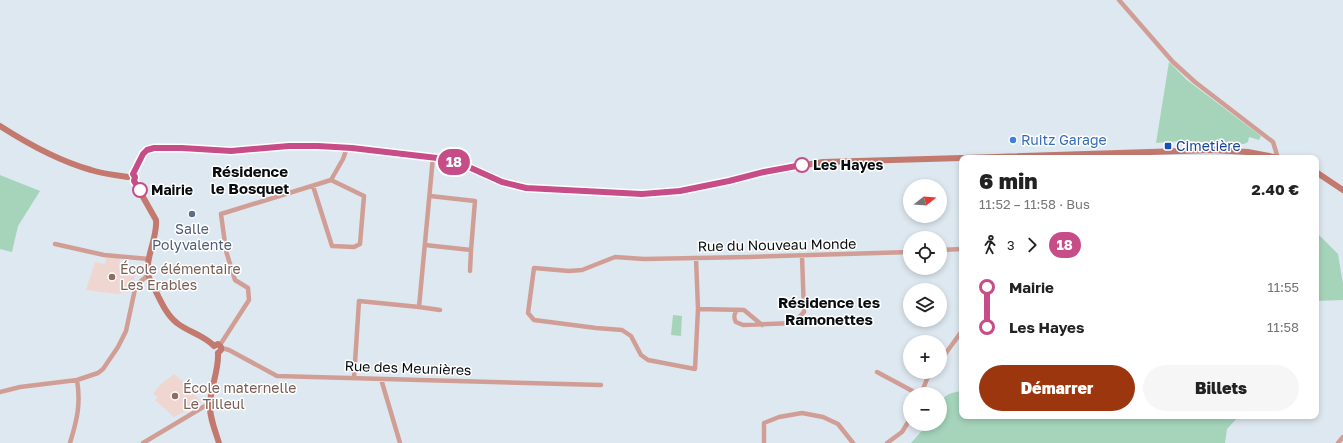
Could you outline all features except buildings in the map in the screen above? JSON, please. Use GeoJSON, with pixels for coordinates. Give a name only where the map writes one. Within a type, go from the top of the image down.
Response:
{"type":"FeatureCollection","features":[{"type":"Feature","properties":{"kind":"street"},"geometry":{"type":"LineString","coordinates":[[1118,0],[1173,62],[1195,82],[1273,142],[1278,155]]}},
{"type":"Feature","properties":{"kind":"street"},"geometry":{"type":"LineString","coordinates":[[0,126],[18,138],[62,160],[91,170],[131,177],[156,220],[157,227],[149,259],[148,275],[172,318],[178,324],[203,337],[218,348]]}},
{"type":"Feature","properties":{"kind":"street"},"geometry":{"type":"LineString","coordinates":[[131,177],[143,154],[147,150],[154,148],[231,151],[296,146],[318,146],[433,157],[462,164],[502,182],[526,188],[642,194],[680,191],[764,172],[816,163],[959,158]]}},
{"type":"Feature","properties":{"kind":"street"},"geometry":{"type":"LineString","coordinates":[[219,443],[211,416],[210,404],[217,368],[218,348],[249,300],[248,288],[235,280],[226,251],[221,214],[330,180],[343,159],[347,148]]}},
{"type":"Feature","properties":{"kind":"street"},"geometry":{"type":"LineString","coordinates":[[1125,155],[1212,150],[1248,152],[1264,155]]}},
{"type":"Feature","properties":{"kind":"street"},"geometry":{"type":"LineString","coordinates":[[419,307],[433,157]]}},
{"type":"Feature","properties":{"kind":"street"},"geometry":{"type":"LineString","coordinates":[[1319,174],[1343,190]]}},
{"type":"Feature","properties":{"kind":"street"},"geometry":{"type":"LineString","coordinates":[[313,186],[332,246],[354,247],[360,244],[364,196],[330,180]]}},
{"type":"Feature","properties":{"kind":"street"},"geometry":{"type":"LineString","coordinates":[[430,196],[474,202],[470,271]]}},
{"type":"Feature","properties":{"kind":"street"},"geometry":{"type":"LineString","coordinates":[[55,244],[104,255],[149,259]]}},
{"type":"Feature","properties":{"kind":"street"},"geometry":{"type":"LineString","coordinates":[[425,245],[471,250]]}},
{"type":"Feature","properties":{"kind":"street"},"geometry":{"type":"LineString","coordinates":[[947,250],[959,249]]}},
{"type":"Feature","properties":{"kind":"street","name":"Rue du Nouveau Monde"},"geometry":{"type":"LineString","coordinates":[[698,309],[695,369],[648,360],[641,355],[631,336],[622,330],[582,327],[562,322],[534,320],[528,313],[534,268],[576,271],[615,257],[644,259],[903,252]]}},
{"type":"Feature","properties":{"kind":"street"},"geometry":{"type":"LineString","coordinates":[[737,310],[734,314],[734,318],[736,322],[743,325],[794,323],[804,312],[802,256]]}},
{"type":"Feature","properties":{"kind":"street"},"geometry":{"type":"LineString","coordinates":[[696,258],[698,309],[744,310],[762,325]]}},
{"type":"Feature","properties":{"kind":"street"},"geometry":{"type":"LineString","coordinates":[[0,392],[20,387],[77,380],[98,372],[111,358],[126,331],[135,289],[148,275]]}},
{"type":"Feature","properties":{"kind":"street"},"geometry":{"type":"LineString","coordinates":[[354,378],[359,301],[440,310]]}},
{"type":"Feature","properties":{"kind":"street"},"geometry":{"type":"LineString","coordinates":[[947,351],[959,335]]}},
{"type":"Feature","properties":{"kind":"street","name":"Rue des Meunières"},"geometry":{"type":"LineString","coordinates":[[218,348],[229,350],[277,376],[601,385]]}},
{"type":"Feature","properties":{"kind":"street"},"geometry":{"type":"LineString","coordinates":[[876,372],[905,387]]}},
{"type":"Feature","properties":{"kind":"street"},"geometry":{"type":"LineString","coordinates":[[381,379],[400,443]]}},
{"type":"Feature","properties":{"kind":"street"},"geometry":{"type":"LineString","coordinates":[[70,443],[78,416],[80,395],[77,380]]}},
{"type":"Feature","properties":{"kind":"street"},"geometry":{"type":"LineString","coordinates":[[142,443],[210,404]]}},
{"type":"Feature","properties":{"kind":"street"},"geometry":{"type":"LineString","coordinates":[[764,443],[764,423],[779,417],[802,413],[824,417],[838,424],[853,443]]}},
{"type":"Feature","properties":{"kind":"street"},"geometry":{"type":"LineString","coordinates":[[887,443],[903,430]]}},
{"type":"Feature","properties":{"kind":"street"},"geometry":{"type":"LineString","coordinates":[[1338,443],[1343,437]]}},
{"type":"Feature","properties":{"kind":"shaded area","name":"École élémentaire Les Erables"},"geometry":{"type":"Polygon","coordinates":[[[120,257],[119,269],[136,273],[129,292],[117,294],[86,290],[95,262],[105,264],[106,258],[120,257]]]}},
{"type":"Feature","properties":{"kind":"shaded area","name":"École maternelle Le Tilleul"},"geometry":{"type":"Polygon","coordinates":[[[174,374],[186,384],[185,386],[202,402],[174,417],[155,400],[158,397],[153,394],[160,385],[174,374]]]}},
{"type":"Feature","properties":{"kind":"green space"},"geometry":{"type":"Polygon","coordinates":[[[1169,62],[1187,80],[1261,136],[1259,140],[1249,137],[1248,142],[1244,144],[1181,141],[1156,143],[1169,62]]]}},
{"type":"Feature","properties":{"kind":"green space"},"geometry":{"type":"Polygon","coordinates":[[[0,175],[40,191],[18,226],[12,252],[0,249],[0,175]]]}},
{"type":"Feature","properties":{"kind":"green space"},"geometry":{"type":"Polygon","coordinates":[[[1319,235],[1338,254],[1343,284],[1343,300],[1319,301],[1319,235]]]}},
{"type":"Feature","properties":{"kind":"green space"},"geometry":{"type":"Polygon","coordinates":[[[673,315],[682,316],[681,336],[671,335],[673,315]]]}},
{"type":"Feature","properties":{"kind":"green space"},"geometry":{"type":"Polygon","coordinates":[[[959,391],[959,419],[1236,419],[1227,429],[1225,443],[911,443],[922,431],[947,431],[948,394],[959,391]]]}},
{"type":"Feature","properties":{"kind":"bus line","name":"18"},"geometry":{"type":"LineString","coordinates":[[140,190],[134,181],[135,176],[133,174],[139,159],[143,154],[147,150],[154,148],[231,151],[289,146],[352,148],[437,158],[462,164],[502,182],[526,188],[642,194],[680,191],[802,165]]}},
{"type":"Feature","properties":{"kind":"place","name":"Ruitz Garage"},"geometry":{"type":"Point","coordinates":[1013,140]}},
{"type":"Feature","properties":{"kind":"place","name":"Cimetière"},"geometry":{"type":"Point","coordinates":[1168,146]}},
{"type":"Feature","properties":{"kind":"place","name":"Les Hayes"},"geometry":{"type":"Point","coordinates":[802,165]}},
{"type":"Feature","properties":{"kind":"place","name":"Mairie"},"geometry":{"type":"Point","coordinates":[140,190]}},
{"type":"Feature","properties":{"kind":"place","name":"Salle Polyvalente"},"geometry":{"type":"Point","coordinates":[192,214]}},
{"type":"Feature","properties":{"kind":"place","name":"École élémentaire Les Erables"},"geometry":{"type":"Point","coordinates":[112,277]}},
{"type":"Feature","properties":{"kind":"place","name":"École maternelle Le Tilleul"},"geometry":{"type":"Point","coordinates":[175,396]}},
{"type":"Feature","properties":{"kind":"district","name":"Résidence le Bosquet"},"geometry":{"type":"Point","coordinates":[250,180]}},
{"type":"Feature","properties":{"kind":"district","name":"Résidence les Ramonettes"},"geometry":{"type":"Point","coordinates":[829,312]}}]}
